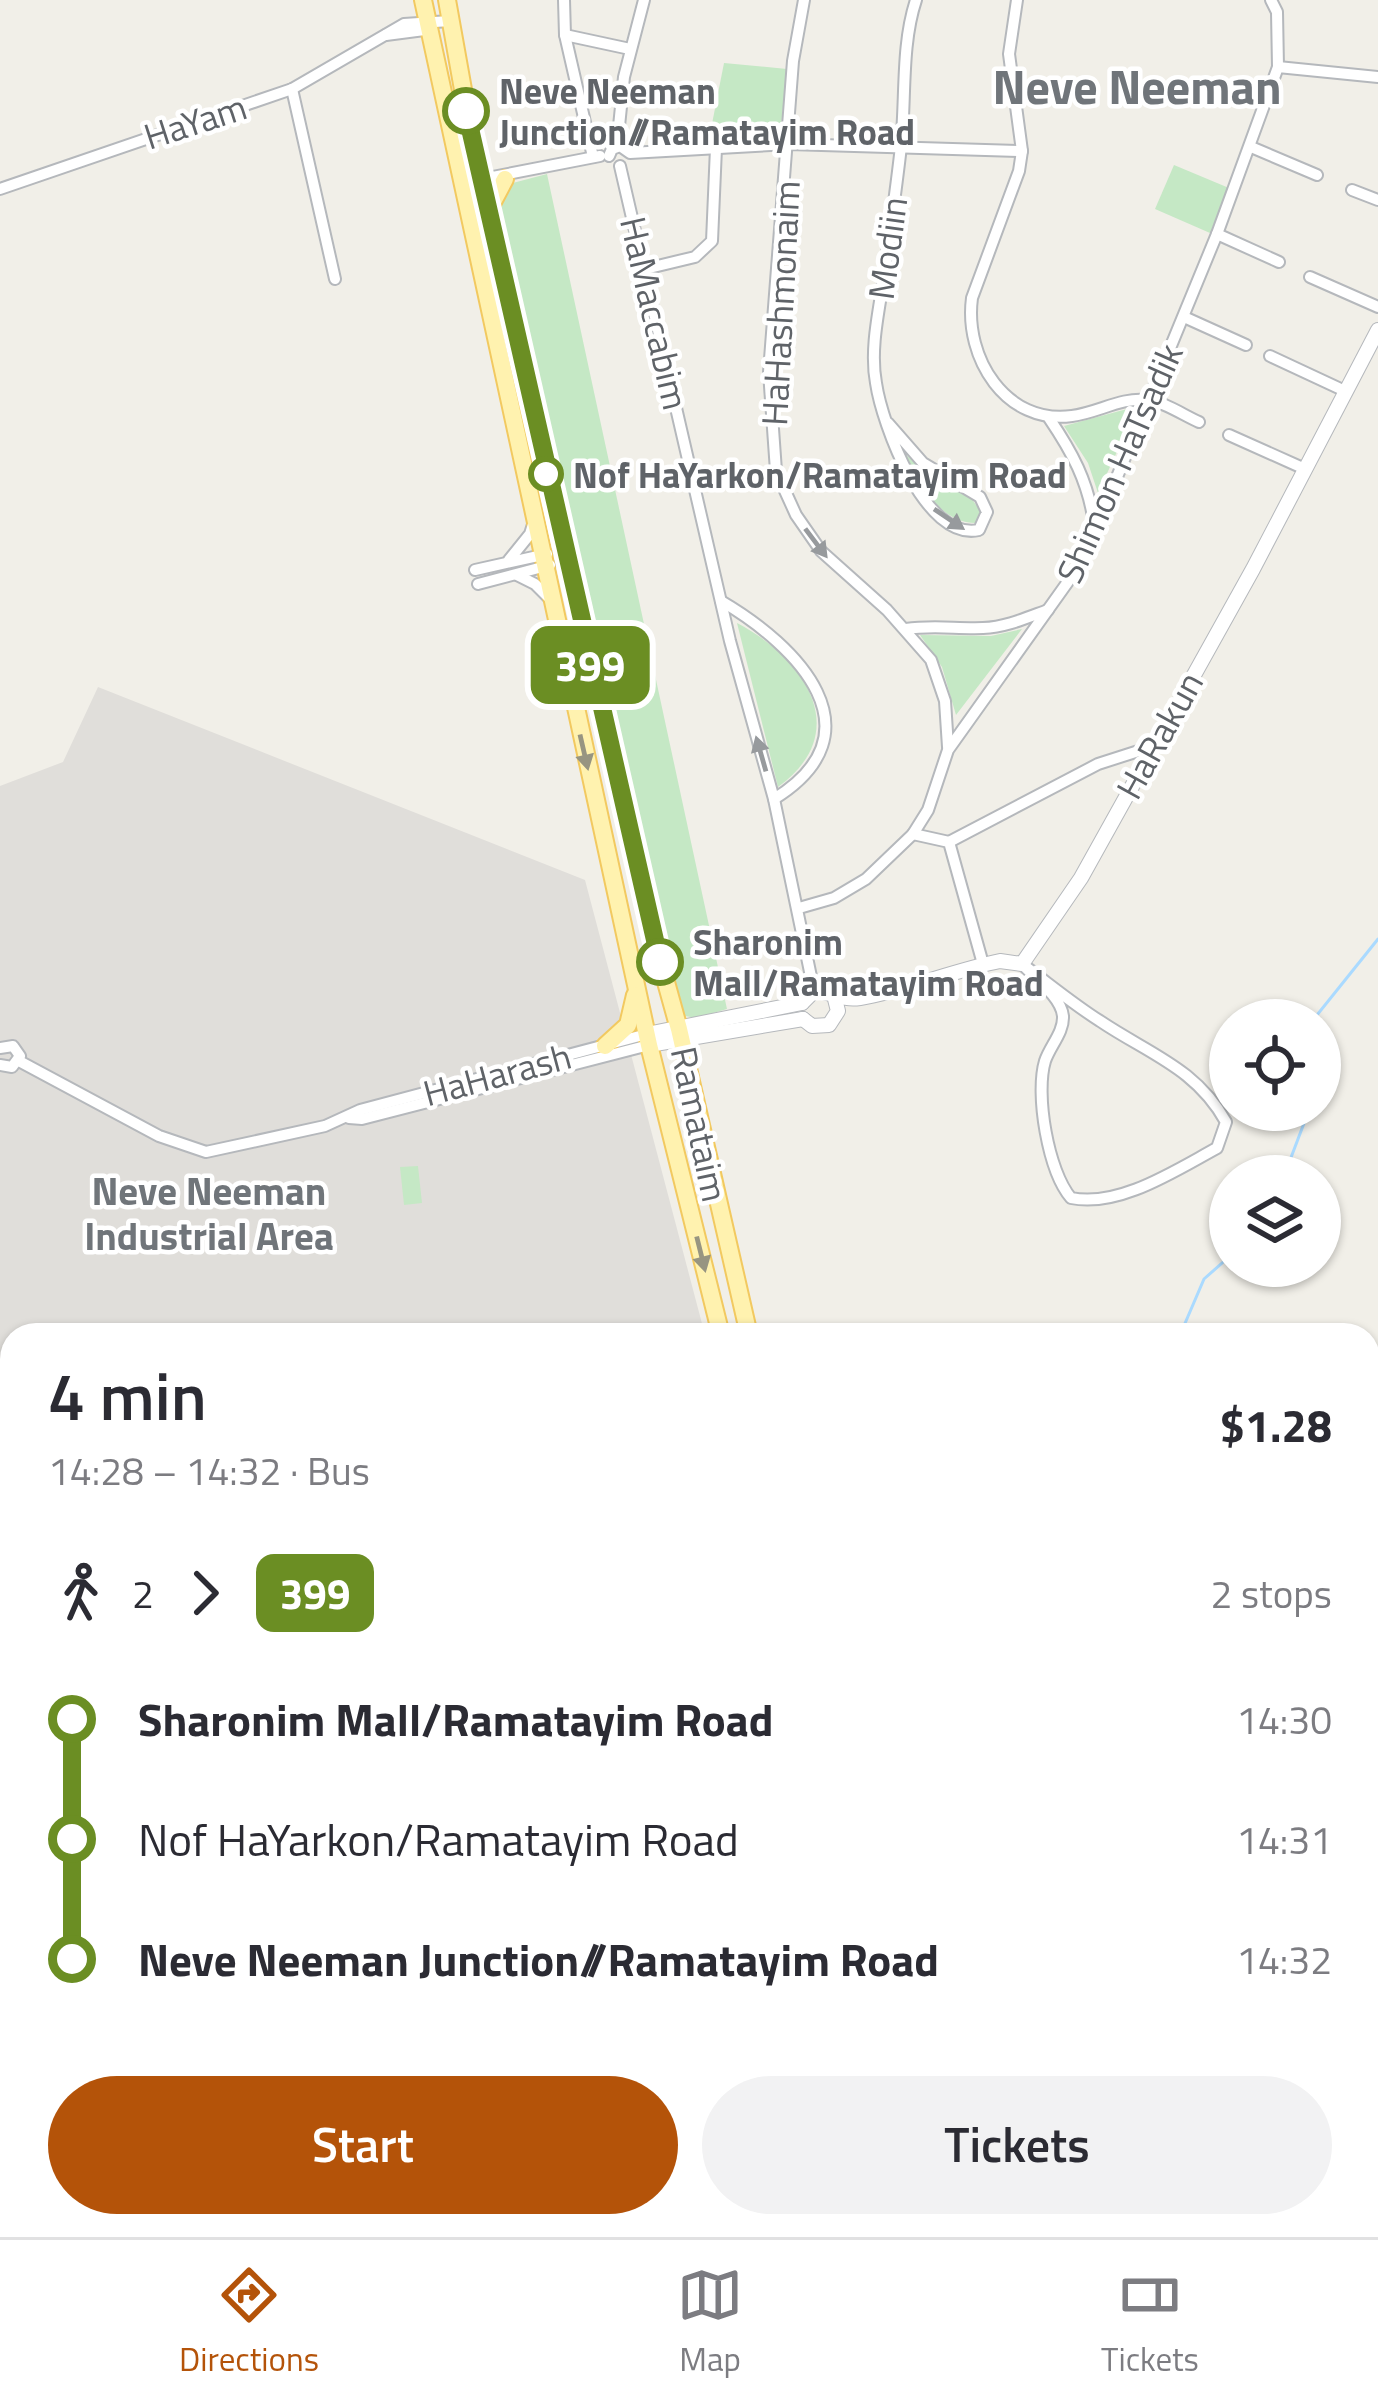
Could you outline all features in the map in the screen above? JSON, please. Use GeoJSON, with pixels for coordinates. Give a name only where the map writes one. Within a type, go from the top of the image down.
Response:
{"type":"FeatureCollection","features":[{"type":"Feature","properties":{"kind":"main road","name":"Ramataim"},"geometry":{"type":"LineString","coordinates":[[423,0],[474,184],[550,599],[648,1040],[718,1323]]}},
{"type":"Feature","properties":{"kind":"main road","name":"Ramataim"},"geometry":{"type":"LineString","coordinates":[[448,0],[474,156],[474,184],[487,213],[643,898],[686,1029],[686,1060],[746,1323]]}},
{"type":"Feature","properties":{"kind":"main road"},"geometry":{"type":"LineString","coordinates":[[474,156],[484,167],[509,175],[487,213]]}},
{"type":"Feature","properties":{"kind":"main road"},"geometry":{"type":"LineString","coordinates":[[605,1046],[628,1025],[636,982]]}},
{"type":"Feature","properties":{"kind":"street"},"geometry":{"type":"LineString","coordinates":[[564,0],[565,35],[593,157]]}},
{"type":"Feature","properties":{"kind":"street"},"geometry":{"type":"LineString","coordinates":[[630,153],[628,162],[620,166],[611,162],[630,49],[644,0]]}},
{"type":"Feature","properties":{"kind":"street","name":"HaHashmonaim"},"geometry":{"type":"LineString","coordinates":[[804,0],[793,61],[769,372],[776,470],[796,514],[821,551],[906,628],[931,660],[945,701],[948,750]]}},
{"type":"Feature","properties":{"kind":"street","name":"Modiin"},"geometry":{"type":"LineString","coordinates":[[888,423],[923,464],[980,496],[987,512],[980,530],[963,530],[948,521],[918,492],[888,423],[875,382],[876,327],[916,0]]}},
{"type":"Feature","properties":{"kind":"street"},"geometry":{"type":"LineString","coordinates":[[1016,0],[1009,54],[1022,151],[1019,171],[972,298],[971,329],[978,361],[991,382],[1031,412],[1049,418],[1148,399],[1199,422]]}},
{"type":"Feature","properties":{"kind":"street","name":"Shimon HaTsadik"},"geometry":{"type":"LineString","coordinates":[[799,908],[834,898],[866,879],[914,834],[928,810],[948,750],[1082,562],[1217,234],[1278,67],[1280,39],[1271,0]]}},
{"type":"Feature","properties":{"kind":"street","name":"HaYam"},"geometry":{"type":"LineString","coordinates":[[0,189],[292,89],[382,35],[450,21]]}},
{"type":"Feature","properties":{"kind":"street"},"geometry":{"type":"LineString","coordinates":[[565,35],[630,49]]}},
{"type":"Feature","properties":{"kind":"street"},"geometry":{"type":"LineString","coordinates":[[1278,67],[1378,77]]}},
{"type":"Feature","properties":{"kind":"street"},"geometry":{"type":"LineString","coordinates":[[292,89],[335,279]]}},
{"type":"Feature","properties":{"kind":"street"},"geometry":{"type":"LineString","coordinates":[[474,184],[613,151],[789,144],[1022,151]]}},
{"type":"Feature","properties":{"kind":"street"},"geometry":{"type":"LineString","coordinates":[[1251,146],[1317,175]]}},
{"type":"Feature","properties":{"kind":"street"},"geometry":{"type":"LineString","coordinates":[[645,268],[695,257],[712,241],[716,148]]}},
{"type":"Feature","properties":{"kind":"street","name":"HaMaccabim"},"geometry":{"type":"LineString","coordinates":[[620,166],[721,601],[774,799],[814,992]]}},
{"type":"Feature","properties":{"kind":"street"},"geometry":{"type":"LineString","coordinates":[[1352,190],[1378,200]]}},
{"type":"Feature","properties":{"kind":"street"},"geometry":{"type":"LineString","coordinates":[[1217,234],[1279,262]]}},
{"type":"Feature","properties":{"kind":"street"},"geometry":{"type":"LineString","coordinates":[[1310,277],[1378,307]]}},
{"type":"Feature","properties":{"kind":"street"},"geometry":{"type":"LineString","coordinates":[[1184,317],[1246,345]]}},
{"type":"Feature","properties":{"kind":"street","name":"HaRakun"},"geometry":{"type":"LineString","coordinates":[[1022,964],[1081,878],[1378,330]]}},
{"type":"Feature","properties":{"kind":"street"},"geometry":{"type":"LineString","coordinates":[[1270,356],[1346,391]]}},
{"type":"Feature","properties":{"kind":"street"},"geometry":{"type":"LineString","coordinates":[[1049,418],[1075,456],[1089,489],[1095,528]]}},
{"type":"Feature","properties":{"kind":"street"},"geometry":{"type":"LineString","coordinates":[[1229,435],[1305,469]]}},
{"type":"Feature","properties":{"kind":"street"},"geometry":{"type":"LineString","coordinates":[[507,561],[530,534],[534,518]]}},
{"type":"Feature","properties":{"kind":"street"},"geometry":{"type":"LineString","coordinates":[[478,584],[517,575],[565,555]]}},
{"type":"Feature","properties":{"kind":"street"},"geometry":{"type":"LineString","coordinates":[[475,570],[507,561],[543,561]]}},
{"type":"Feature","properties":{"kind":"street"},"geometry":{"type":"LineString","coordinates":[[517,575],[550,599]]}},
{"type":"Feature","properties":{"kind":"street"},"geometry":{"type":"LineString","coordinates":[[721,601],[783,645],[824,706],[827,723],[820,754],[799,783],[774,799]]}},
{"type":"Feature","properties":{"kind":"street"},"geometry":{"type":"LineString","coordinates":[[906,628],[986,628],[1051,609]]}},
{"type":"Feature","properties":{"kind":"street"},"geometry":{"type":"LineString","coordinates":[[914,834],[949,842],[1098,764],[1150,747]]}},
{"type":"Feature","properties":{"kind":"street"},"geometry":{"type":"LineString","coordinates":[[949,842],[982,964]]}},
{"type":"Feature","properties":{"kind":"street"},"geometry":{"type":"LineString","coordinates":[[837,1005],[982,964],[1022,964],[1101,1022],[1189,1075],[1212,1096],[1226,1122],[1217,1148],[1155,1180],[1105,1198],[1071,1198],[1062,1188],[1040,1097],[1047,1055],[1063,1013],[1022,964]]}},
{"type":"Feature","properties":{"kind":"street"},"geometry":{"type":"LineString","coordinates":[[803,1011],[814,992],[824,991],[837,1005]]}},
{"type":"Feature","properties":{"kind":"street"},"geometry":{"type":"LineString","coordinates":[[803,1011],[812,1027],[824,1028],[834,1022],[837,1005]]}},
{"type":"Feature","properties":{"kind":"street"},"geometry":{"type":"LineString","coordinates":[[648,1040],[686,1029],[803,1011]]}},
{"type":"Feature","properties":{"kind":"street","name":"HaHarash"},"geometry":{"type":"LineString","coordinates":[[349,1118],[360,1110],[403,1098],[605,1046],[648,1040]]}},
{"type":"Feature","properties":{"kind":"street","name":"HaHarash"},"geometry":{"type":"LineString","coordinates":[[0,1048],[15,1047],[19,1061],[159,1136],[198,1150],[220,1151],[349,1118],[362,1119],[648,1040]]}},
{"type":"Feature","properties":{"kind":"street"},"geometry":{"type":"LineString","coordinates":[[1,1068],[19,1061]]}},
{"type":"Feature","properties":{"kind":"shaded area"},"geometry":{"type":"Polygon","coordinates":[[[98,687],[585,880],[702,1323],[0,1323],[0,786],[63,762],[98,687]]]}},
{"type":"Feature","properties":{"kind":"green space"},"geometry":{"type":"Polygon","coordinates":[[[724,63],[787,69],[780,135],[709,139],[724,63]]]}},
{"type":"Feature","properties":{"kind":"green space"},"geometry":{"type":"Polygon","coordinates":[[[1174,165],[1229,188],[1210,233],[1155,209],[1174,165]]]}},
{"type":"Feature","properties":{"kind":"green space"},"geometry":{"type":"Polygon","coordinates":[[[547,174],[727,1009],[696,1018],[685,1016],[678,1007],[610,682],[494,188],[547,174]]]}},
{"type":"Feature","properties":{"kind":"green space"},"geometry":{"type":"Polygon","coordinates":[[[1138,406],[1098,493],[1088,463],[1064,426],[1138,406]]]}},
{"type":"Feature","properties":{"kind":"green space"},"geometry":{"type":"Polygon","coordinates":[[[905,454],[935,480],[972,499],[982,514],[976,523],[941,509],[905,454]]]}},
{"type":"Feature","properties":{"kind":"green space"},"geometry":{"type":"Polygon","coordinates":[[[737,623],[782,656],[812,697],[817,720],[813,743],[801,765],[778,787],[737,623]]]}},
{"type":"Feature","properties":{"kind":"green space"},"geometry":{"type":"Polygon","coordinates":[[[1022,629],[956,715],[942,667],[920,635],[991,636],[1022,629]]]}},
{"type":"Feature","properties":{"kind":"green space"},"geometry":{"type":"Polygon","coordinates":[[[418,1166],[422,1203],[404,1205],[400,1167],[418,1166]]]}},
{"type":"Feature","properties":{"kind":"waterway"},"geometry":{"type":"LineString","coordinates":[[1330,999],[1378,939]]}},
{"type":"Feature","properties":{"kind":"waterway"},"geometry":{"type":"LineString","coordinates":[[1292,1155],[1301,1131]]}},
{"type":"Feature","properties":{"kind":"waterway"},"geometry":{"type":"LineString","coordinates":[[1185,1323],[1209,1275]]}},
{"type":"Feature","properties":{"kind":"bus line","name":"399"},"geometry":{"type":"LineString","coordinates":[[466,111],[660,962]]}},
{"type":"Feature","properties":{"kind":"place","name":"Neve Neeman Junction//Ramatayim Road"},"geometry":{"type":"Point","coordinates":[466,111]}},
{"type":"Feature","properties":{"kind":"place","name":"Nof HaYarkon/Ramatayim Road"},"geometry":{"type":"Point","coordinates":[546,474]}},
{"type":"Feature","properties":{"kind":"place","name":"Sharonim Mall/Ramatayim Road"},"geometry":{"type":"Point","coordinates":[660,962]}},
{"type":"Feature","properties":{"kind":"district","name":"Neve Neeman"},"geometry":{"type":"Point","coordinates":[1137,86]}},
{"type":"Feature","properties":{"kind":"district","name":"Neve Neeman Industrial Area"},"geometry":{"type":"Point","coordinates":[209,1212]}}]}
